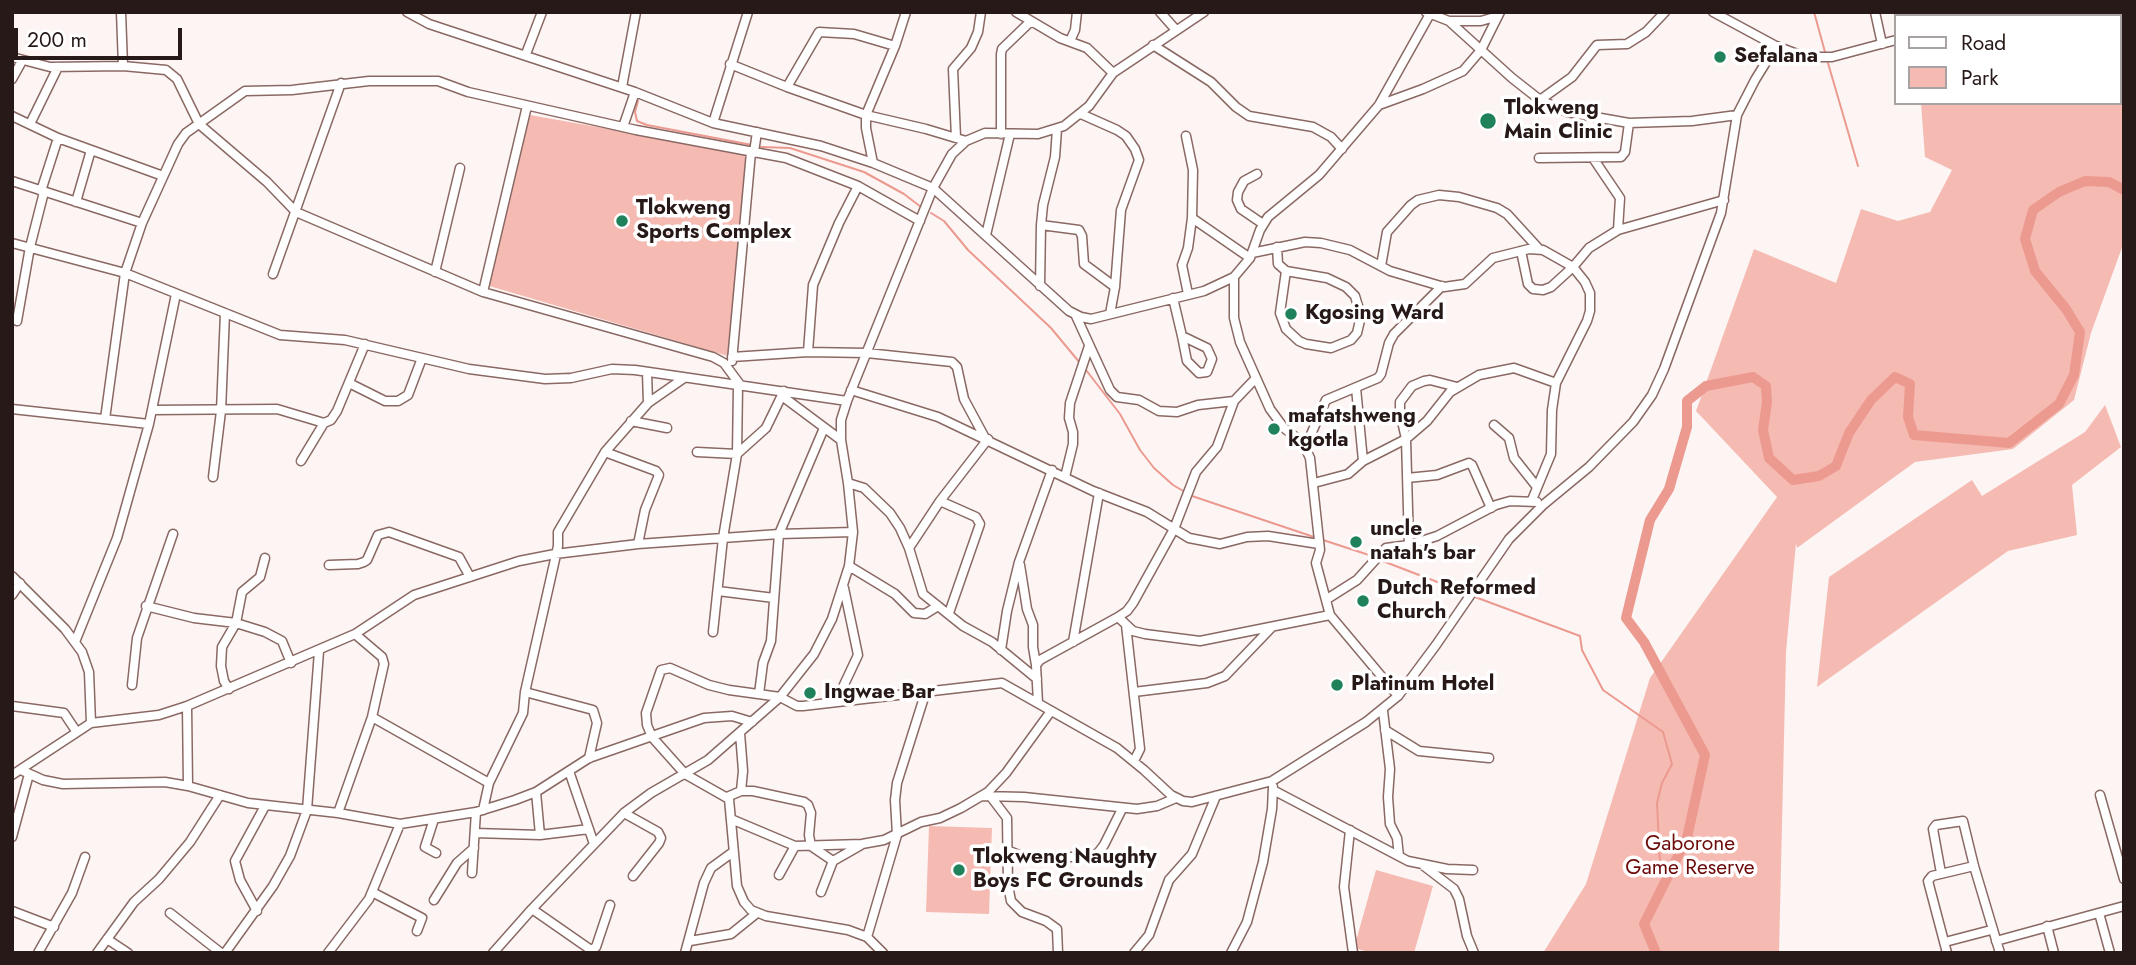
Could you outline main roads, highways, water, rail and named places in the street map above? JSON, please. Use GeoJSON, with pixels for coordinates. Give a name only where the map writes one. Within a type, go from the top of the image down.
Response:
{"type":"FeatureCollection","features":[{"type":"Feature","properties":{"kind":"waterway"},"geometry":{"type":"LineString","coordinates":[[1814,12],[1825,52]]}},
{"type":"Feature","properties":{"kind":"waterway"},"geometry":{"type":"LineString","coordinates":[[1828,63],[1858,166]]}},
{"type":"Feature","properties":{"kind":"waterway"},"geometry":{"type":"LineString","coordinates":[[638,101],[635,112],[637,121],[647,125],[752,145]]}},
{"type":"Feature","properties":{"kind":"waterway"},"geometry":{"type":"LineString","coordinates":[[761,147],[790,148],[864,172],[904,194],[921,207]]}},
{"type":"Feature","properties":{"kind":"waterway"},"geometry":{"type":"LineString","coordinates":[[1656,953],[1644,924],[1687,838],[1705,755],[1644,642],[1626,618],[1650,520],[1669,489],[1687,427],[1687,401],[1706,386],[1753,377],[1766,386],[1763,430],[1769,458],[1793,480],[1819,476],[1836,466],[1849,433],[1871,400],[1895,377],[1910,384],[1908,417],[1914,435],[2009,443],[2059,404],[2074,375],[2080,332],[2066,309],[2035,271],[2025,239],[2033,210],[2059,192],[2085,181],[2109,182],[2124,190]]}},
{"type":"Feature","properties":{"kind":"waterway"},"geometry":{"type":"LineString","coordinates":[[931,213],[944,221],[968,250],[1051,328],[1080,363]]}},
{"type":"Feature","properties":{"kind":"waterway"},"geometry":{"type":"LineString","coordinates":[[1086,370],[1120,414],[1140,450],[1154,468],[1185,492]]}},
{"type":"Feature","properties":{"kind":"waterway"},"geometry":{"type":"LineString","coordinates":[[1189,495],[1314,537]]}},
{"type":"Feature","properties":{"kind":"waterway"},"geometry":{"type":"LineString","coordinates":[[1323,540],[1372,556]]}},
{"type":"Feature","properties":{"kind":"waterway"},"geometry":{"type":"LineString","coordinates":[[1380,560],[1466,593]]}},
{"type":"Feature","properties":{"kind":"waterway"},"geometry":{"type":"LineString","coordinates":[[1475,597],[1580,636],[1582,650],[1603,690],[1663,732],[1672,764],[1662,783],[1657,803],[1660,864],[1667,878]]}},
{"type":"Feature","properties":{"kind":"place","name":"Sefalana"},"geometry":{"type":"Point","coordinates":[1720,57]}},
{"type":"Feature","properties":{"kind":"place","name":"Tlokweng Main Clinic"},"geometry":{"type":"Point","coordinates":[1488,121]}},
{"type":"Feature","properties":{"kind":"place","name":"Tlokweng Sports Complex"},"geometry":{"type":"Point","coordinates":[622,221]}},
{"type":"Feature","properties":{"kind":"place","name":"Kgosing Ward"},"geometry":{"type":"Point","coordinates":[1291,314]}},
{"type":"Feature","properties":{"kind":"place","name":"mafatshweng kgotla"},"geometry":{"type":"Point","coordinates":[1274,429]}},
{"type":"Feature","properties":{"kind":"place","name":"uncle natah's bar"},"geometry":{"type":"Point","coordinates":[1356,542]}},
{"type":"Feature","properties":{"kind":"place","name":"Dutch Reformed Church"},"geometry":{"type":"Point","coordinates":[1363,601]}},
{"type":"Feature","properties":{"kind":"place","name":"Platinum Hotel"},"geometry":{"type":"Point","coordinates":[1337,685]}},
{"type":"Feature","properties":{"kind":"place","name":"Ingwae Bar"},"geometry":{"type":"Point","coordinates":[810,693]}},
{"type":"Feature","properties":{"kind":"place","name":"Tlokweng Naughty Boys FC Grounds"},"geometry":{"type":"Point","coordinates":[959,870]}},
{"type":"Feature","properties":{"kind":"park label","name":"Gaborone Game Reserve"},"geometry":{"type":"Point","coordinates":[1690,857]}}]}
